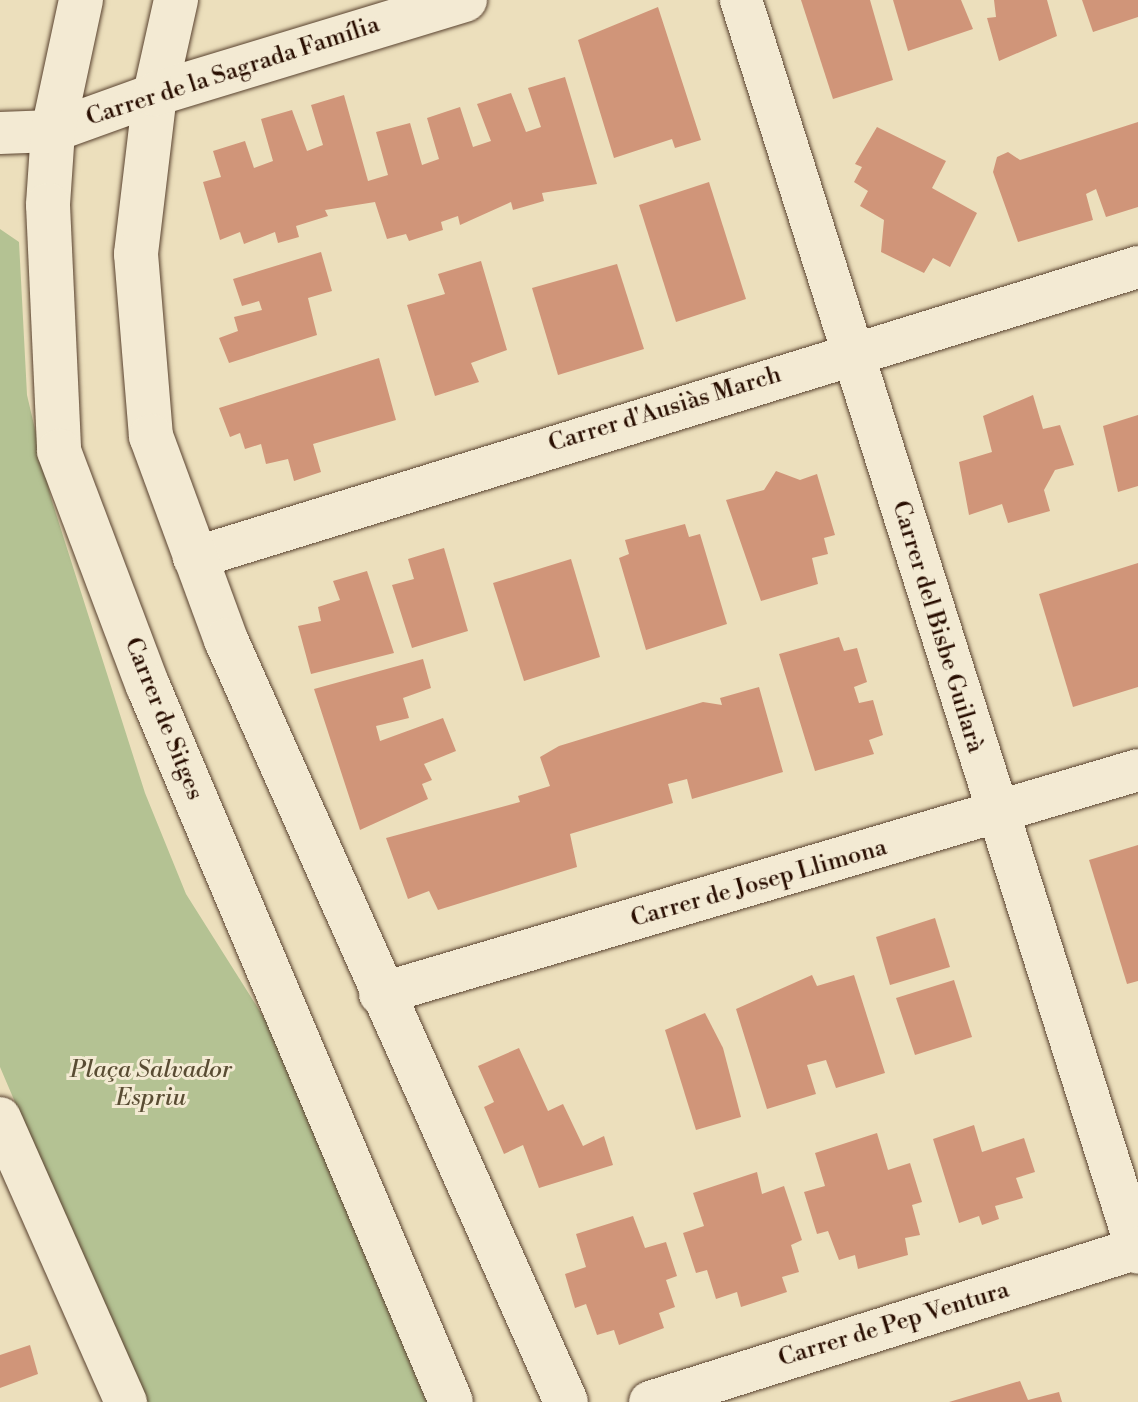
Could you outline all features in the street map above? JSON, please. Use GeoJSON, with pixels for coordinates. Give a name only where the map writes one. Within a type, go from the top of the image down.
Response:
{"type":"FeatureCollection","features":[{"type":"Feature","properties":{"kind":"street","name":"Carrer de Sitges"},"geometry":{"type":"LineString","coordinates":[[81,0],[53,131],[48,205],[59,451],[148,686],[451,1402]]}},
{"type":"Feature","properties":{"kind":"street"},"geometry":{"type":"LineString","coordinates":[[176,0],[155,94],[136,254],[141,368],[151,436],[194,558],[380,994],[566,1402]]}},
{"type":"Feature","properties":{"kind":"street","name":"Carrer de la Sagrada Família"},"geometry":{"type":"LineString","coordinates":[[0,133],[53,131],[155,94],[465,0]]}},
{"type":"Feature","properties":{"kind":"street","name":"Carrer del Bisbe Guilarà"},"geometry":{"type":"LineString","coordinates":[[741,0],[996,815],[1138,1250]]}},
{"type":"Feature","properties":{"kind":"street","name":"Carrer d'Ausiàs March"},"geometry":{"type":"LineString","coordinates":[[194,558],[850,353],[1138,267]]}},
{"type":"Feature","properties":{"kind":"street","name":"Carrer de Josep Llimona"},"geometry":{"type":"LineString","coordinates":[[380,994],[996,815],[1138,770]]}},
{"type":"Feature","properties":{"kind":"street"},"geometry":{"type":"LineString","coordinates":[[0,1118],[126,1402]]}},
{"type":"Feature","properties":{"kind":"street","name":"Carrer de Pep Ventura"},"geometry":{"type":"LineString","coordinates":[[650,1402],[1138,1250]]}},
{"type":"Feature","properties":{"kind":"green space","name":"Plaça Salvador Espriu"},"geometry":{"type":"Polygon","coordinates":[[[0,229],[19,242],[27,395],[51,498],[145,793],[186,894],[268,1024],[427,1402],[143,1402],[0,1067],[0,229]]]}},
{"type":"Feature","properties":{"kind":"building"},"geometry":{"type":"Polygon","coordinates":[[[801,0],[870,0],[893,80],[833,99],[801,0]]]}},
{"type":"Feature","properties":{"kind":"building"},"geometry":{"type":"Polygon","coordinates":[[[893,0],[961,0],[973,29],[908,51],[893,0]]]}},
{"type":"Feature","properties":{"kind":"building"},"geometry":{"type":"Polygon","coordinates":[[[994,0],[1047,0],[1057,36],[999,61],[987,18],[996,17],[994,0]]]}},
{"type":"Feature","properties":{"kind":"building"},"geometry":{"type":"Polygon","coordinates":[[[1082,0],[1138,0],[1138,17],[1093,32],[1082,0]]]}},
{"type":"Feature","properties":{"kind":"building"},"geometry":{"type":"Polygon","coordinates":[[[658,7],[701,140],[675,148],[672,139],[614,158],[578,40],[658,7]]]}},
{"type":"Feature","properties":{"kind":"building"},"geometry":{"type":"Polygon","coordinates":[[[565,77],[597,184],[542,193],[544,201],[513,210],[511,202],[460,225],[458,216],[441,222],[443,230],[409,241],[406,234],[387,239],[375,202],[325,210],[328,216],[296,226],[299,237],[278,243],[275,232],[244,244],[240,232],[220,240],[203,182],[221,177],[213,151],[245,141],[254,168],[273,161],[261,119],[292,110],[307,151],[323,145],[311,105],[344,95],[368,181],[388,175],[376,132],[410,123],[422,165],[439,159],[427,118],[460,107],[473,147],[491,141],[477,104],[511,93],[526,132],[541,127],[528,88],[565,77]]]}},
{"type":"Feature","properties":{"kind":"building"},"geometry":{"type":"Polygon","coordinates":[[[1138,122],[1138,207],[1106,217],[1096,189],[1086,194],[1093,220],[1018,242],[993,172],[997,157],[1008,152],[1020,160],[1138,122]]]}},
{"type":"Feature","properties":{"kind":"building"},"geometry":{"type":"Polygon","coordinates":[[[877,127],[946,161],[932,188],[977,213],[950,267],[933,258],[924,273],[881,252],[884,220],[860,206],[868,191],[854,182],[862,167],[855,164],[877,127]]]}},
{"type":"Feature","properties":{"kind":"building"},"geometry":{"type":"Polygon","coordinates":[[[709,182],[746,299],[676,322],[639,205],[709,182]]]}},
{"type":"Feature","properties":{"kind":"building"},"geometry":{"type":"Polygon","coordinates":[[[321,252],[332,291],[308,298],[317,335],[229,363],[219,338],[238,331],[234,317],[262,310],[259,301],[242,306],[233,279],[321,252]]]}},
{"type":"Feature","properties":{"kind":"building"},"geometry":{"type":"Polygon","coordinates":[[[481,261],[507,350],[471,363],[479,382],[435,396],[407,305],[445,294],[438,274],[481,261]]]}},
{"type":"Feature","properties":{"kind":"building"},"geometry":{"type":"Polygon","coordinates":[[[617,264],[644,349],[558,375],[532,288],[617,264]]]}},
{"type":"Feature","properties":{"kind":"building"},"geometry":{"type":"Polygon","coordinates":[[[379,358],[396,420],[313,444],[321,472],[294,481],[288,459],[266,464],[261,444],[245,449],[240,433],[230,437],[219,408],[379,358]]]}},
{"type":"Feature","properties":{"kind":"building"},"geometry":{"type":"Polygon","coordinates":[[[1033,395],[1043,429],[1060,425],[1074,465],[1055,470],[1044,490],[1050,511],[1008,523],[1002,504],[969,515],[959,462],[992,452],[983,416],[1033,395]]]}},
{"type":"Feature","properties":{"kind":"building"},"geometry":{"type":"Polygon","coordinates":[[[1138,415],[1138,486],[1118,492],[1103,426],[1138,415]]]}},
{"type":"Feature","properties":{"kind":"building"},"geometry":{"type":"Polygon","coordinates":[[[776,471],[800,480],[817,474],[835,535],[824,538],[828,554],[812,558],[818,584],[761,601],[726,500],[764,490],[776,471]]]}},
{"type":"Feature","properties":{"kind":"building"},"geometry":{"type":"Polygon","coordinates":[[[685,524],[689,537],[700,534],[727,624],[646,650],[619,558],[629,554],[625,540],[685,524]]]}},
{"type":"Feature","properties":{"kind":"building"},"geometry":{"type":"Polygon","coordinates":[[[444,548],[468,631],[412,648],[392,585],[414,579],[408,559],[444,548]]]}},
{"type":"Feature","properties":{"kind":"building"},"geometry":{"type":"Polygon","coordinates":[[[571,559],[600,657],[524,681],[493,583],[571,559]]]}},
{"type":"Feature","properties":{"kind":"building"},"geometry":{"type":"Polygon","coordinates":[[[1138,563],[1138,687],[1073,707],[1039,594],[1138,563]]]}},
{"type":"Feature","properties":{"kind":"building"},"geometry":{"type":"Polygon","coordinates":[[[367,571],[394,653],[311,674],[298,626],[321,621],[318,607],[340,600],[333,581],[367,571]]]}},
{"type":"Feature","properties":{"kind":"building"},"geometry":{"type":"Polygon","coordinates":[[[839,637],[844,651],[857,648],[867,682],[854,687],[859,703],[873,700],[883,735],[869,740],[874,754],[815,771],[779,654],[839,637]]]}},
{"type":"Feature","properties":{"kind":"building"},"geometry":{"type":"Polygon","coordinates":[[[423,659],[431,688],[403,698],[409,718],[376,726],[380,741],[443,718],[456,751],[424,764],[432,780],[422,784],[428,799],[360,830],[314,689],[423,659]]]}},
{"type":"Feature","properties":{"kind":"building"},"geometry":{"type":"Polygon","coordinates":[[[759,687],[783,772],[692,799],[687,779],[668,784],[673,803],[570,834],[577,867],[438,910],[429,891],[408,899],[386,838],[520,802],[518,796],[550,786],[540,757],[559,746],[703,702],[722,705],[720,698],[759,687]]]}},
{"type":"Feature","properties":{"kind":"building"},"geometry":{"type":"Polygon","coordinates":[[[1138,845],[1138,981],[1127,984],[1089,860],[1138,845]]]}},
{"type":"Feature","properties":{"kind":"building"},"geometry":{"type":"Polygon","coordinates":[[[935,918],[950,967],[890,985],[876,937],[935,918]]]}},
{"type":"Feature","properties":{"kind":"building"},"geometry":{"type":"Polygon","coordinates":[[[812,975],[817,986],[854,975],[885,1073],[836,1088],[826,1060],[807,1065],[816,1094],[767,1109],[736,1009],[812,975]]]}},
{"type":"Feature","properties":{"kind":"building"},"geometry":{"type":"Polygon","coordinates":[[[954,980],[972,1037],[915,1055],[896,998],[954,980]]]}},
{"type":"Feature","properties":{"kind":"building"},"geometry":{"type":"Polygon","coordinates":[[[705,1013],[723,1048],[741,1117],[696,1130],[665,1030],[705,1013]]]}},
{"type":"Feature","properties":{"kind":"building"},"geometry":{"type":"Polygon","coordinates":[[[519,1048],[548,1111],[563,1104],[583,1146],[604,1136],[613,1165],[539,1188],[523,1145],[504,1154],[484,1107],[494,1102],[478,1066],[519,1048]]]}},
{"type":"Feature","properties":{"kind":"building"},"geometry":{"type":"Polygon","coordinates":[[[974,1125],[982,1152],[1024,1138],[1035,1172],[1016,1178],[1023,1198],[995,1206],[999,1219],[982,1225],[979,1216],[959,1223],[933,1139],[974,1125]]]}},
{"type":"Feature","properties":{"kind":"building"},"geometry":{"type":"Polygon","coordinates":[[[877,1133],[888,1170],[910,1163],[922,1202],[912,1205],[920,1235],[905,1238],[908,1255],[858,1269],[855,1255],[839,1260],[828,1231],[817,1234],[804,1192],[825,1186],[815,1153],[877,1133]]]}},
{"type":"Feature","properties":{"kind":"building"},"geometry":{"type":"Polygon","coordinates":[[[757,1172],[762,1194],[784,1186],[802,1240],[791,1245],[799,1272],[782,1277],[787,1292],[741,1307],[737,1292],[716,1299],[707,1270],[696,1273],[683,1233],[704,1226],[693,1193],[757,1172]]]}},
{"type":"Feature","properties":{"kind":"building"},"geometry":{"type":"Polygon","coordinates":[[[633,1216],[645,1248],[666,1242],[677,1276],[666,1280],[675,1307],[659,1313],[664,1328],[619,1345],[614,1330],[597,1335],[586,1304],[575,1308],[565,1274],[586,1267],[576,1234],[633,1216]]]}},
{"type":"Feature","properties":{"kind":"building"},"geometry":{"type":"Polygon","coordinates":[[[30,1345],[38,1374],[0,1388],[0,1355],[30,1345]]]}},
{"type":"Feature","properties":{"kind":"building"},"geometry":{"type":"Polygon","coordinates":[[[1020,1381],[1028,1400],[1059,1392],[1062,1402],[949,1402],[1020,1381]]]}}]}
